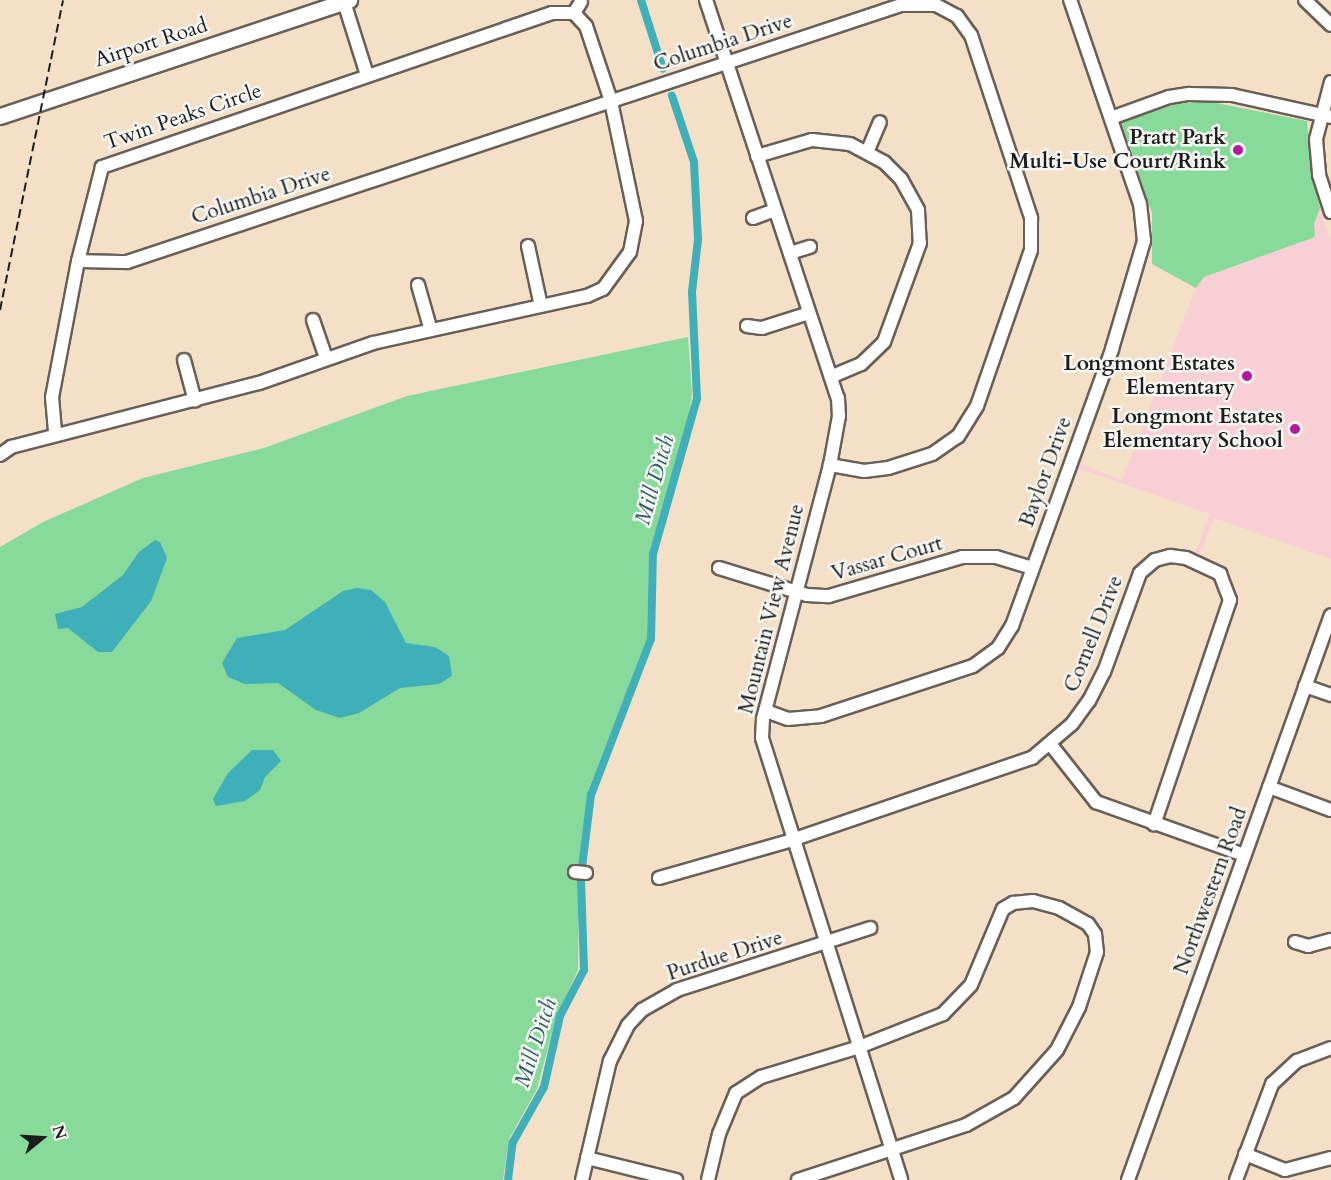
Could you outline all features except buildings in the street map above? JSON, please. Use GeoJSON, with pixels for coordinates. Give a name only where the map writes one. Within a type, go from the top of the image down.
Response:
{"type":"FeatureCollection","features":[{"type":"Feature","properties":{"kind":"main road","name":"Airport Road"},"geometry":{"type":"LineString","coordinates":[[0,116],[347,1]]}},
{"type":"Feature","properties":{"kind":"street","name":"Mountain View Avenue"},"geometry":{"type":"LineString","coordinates":[[706,0],[831,377],[839,416],[830,465],[766,711],[763,745],[901,1180]]}},
{"type":"Feature","properties":{"kind":"street","name":"Baylor Drive"},"geometry":{"type":"LineString","coordinates":[[766,711],[788,720],[821,716],[979,663],[1008,634],[1112,349],[1144,241],[1140,204],[1070,0]]}},
{"type":"Feature","properties":{"kind":"street"},"geometry":{"type":"LineString","coordinates":[[1305,0],[1331,24]]}},
{"type":"Feature","properties":{"kind":"street"},"geometry":{"type":"LineString","coordinates":[[347,1],[367,75]]}},
{"type":"Feature","properties":{"kind":"street","name":"Columbia Drive"},"geometry":{"type":"LineString","coordinates":[[78,261],[128,262],[901,5],[924,2],[947,9],[971,35],[1031,218],[1031,250],[976,406],[966,426],[942,449],[888,468],[864,471],[830,465]]}},
{"type":"Feature","properties":{"kind":"street","name":"Twin Peaks Circle"},"geometry":{"type":"LineString","coordinates":[[0,455],[11,447],[259,383],[326,358],[430,327],[541,306],[603,289],[630,252],[636,221],[611,101],[578,8],[552,13],[102,167],[78,261],[52,397],[55,435]]}},
{"type":"Feature","properties":{"kind":"street"},"geometry":{"type":"LineString","coordinates":[[1331,82],[1317,157],[1331,212]]}},
{"type":"Feature","properties":{"kind":"street"},"geometry":{"type":"LineString","coordinates":[[1111,118],[1169,97],[1189,94],[1232,95],[1325,116]]}},
{"type":"Feature","properties":{"kind":"street"},"geometry":{"type":"LineString","coordinates":[[868,150],[880,122]]}},
{"type":"Feature","properties":{"kind":"street"},"geometry":{"type":"LineString","coordinates":[[757,156],[812,140],[868,150],[901,179],[911,194],[919,220],[920,243],[884,342],[861,364],[831,377]]}},
{"type":"Feature","properties":{"kind":"street"},"geometry":{"type":"LineString","coordinates":[[753,218],[775,210]]}},
{"type":"Feature","properties":{"kind":"street"},"geometry":{"type":"LineString","coordinates":[[528,246],[541,306]]}},
{"type":"Feature","properties":{"kind":"street"},"geometry":{"type":"LineString","coordinates":[[790,253],[810,247]]}},
{"type":"Feature","properties":{"kind":"street"},"geometry":{"type":"LineString","coordinates":[[418,285],[430,327]]}},
{"type":"Feature","properties":{"kind":"street"},"geometry":{"type":"LineString","coordinates":[[747,326],[762,328],[809,313]]}},
{"type":"Feature","properties":{"kind":"street"},"geometry":{"type":"LineString","coordinates":[[313,320],[326,358]]}},
{"type":"Feature","properties":{"kind":"street"},"geometry":{"type":"LineString","coordinates":[[184,360],[195,401]]}},
{"type":"Feature","properties":{"kind":"street","name":"Vassar Court"},"geometry":{"type":"LineString","coordinates":[[719,568],[797,591],[845,594],[962,557],[979,556],[1032,568]]}},
{"type":"Feature","properties":{"kind":"street","name":"Cornell Drive"},"geometry":{"type":"LineString","coordinates":[[659,878],[792,840],[1011,768],[1051,745],[1089,701],[1104,672],[1140,573],[1147,564],[1170,556],[1186,558],[1220,574],[1228,587],[1229,614],[1154,824]]}},
{"type":"Feature","properties":{"kind":"street","name":"Northwestern Road"},"geometry":{"type":"LineString","coordinates":[[1128,1180],[1331,615]]}},
{"type":"Feature","properties":{"kind":"street"},"geometry":{"type":"LineString","coordinates":[[1305,686],[1331,695]]}},
{"type":"Feature","properties":{"kind":"street"},"geometry":{"type":"LineString","coordinates":[[1051,745],[1096,802],[1244,855]]}},
{"type":"Feature","properties":{"kind":"street"},"geometry":{"type":"LineString","coordinates":[[1269,786],[1331,810]]}},
{"type":"Feature","properties":{"kind":"street"},"geometry":{"type":"LineString","coordinates":[[708,1180],[730,1103],[747,1083],[925,1023],[958,1001],[971,985],[996,918],[1013,903],[1033,901],[1059,908],[1078,916],[1095,934],[1097,952],[1079,1007],[1057,1050],[1037,1076],[994,1111],[966,1125],[798,1180]]}},
{"type":"Feature","properties":{"kind":"street","name":"Purdue Drive"},"geometry":{"type":"LineString","coordinates":[[582,1180],[610,1061],[628,1025],[642,1010],[677,990],[870,928]]}},
{"type":"Feature","properties":{"kind":"street"},"geometry":{"type":"LineString","coordinates":[[1295,942],[1308,946],[1331,940]]}},
{"type":"Feature","properties":{"kind":"street"},"geometry":{"type":"LineString","coordinates":[[1236,1180],[1272,1084],[1297,1061],[1331,1048]]}},
{"type":"Feature","properties":{"kind":"street"},"geometry":{"type":"LineString","coordinates":[[1245,1154],[1285,1170],[1331,1158]]}},
{"type":"Feature","properties":{"kind":"street"},"geometry":{"type":"LineString","coordinates":[[587,1158],[676,1180]]}},
{"type":"Feature","properties":{"kind":"shaded area","name":"Longmont Estates Elementary"},"geometry":{"type":"Polygon","coordinates":[[[1320,208],[1331,242],[1331,559],[1214,518],[1200,553],[1196,552],[1210,514],[1078,468],[1080,464],[1122,480],[1196,288],[1204,277],[1315,237],[1314,224],[1320,208]]]}},
{"type":"Feature","properties":{"kind":"green space"},"geometry":{"type":"Polygon","coordinates":[[[1206,101],[1307,121],[1312,172],[1320,208],[1314,224],[1315,237],[1204,277],[1196,288],[1152,264],[1152,213],[1121,121],[1176,104],[1206,101]]]}},
{"type":"Feature","properties":{"kind":"green space"},"geometry":{"type":"Polygon","coordinates":[[[688,337],[692,394],[686,432],[649,553],[647,639],[588,791],[579,861],[578,970],[556,1018],[537,1089],[509,1139],[503,1180],[0,1180],[0,547],[43,522],[143,478],[264,448],[407,396],[688,337]]]}},
{"type":"Feature","properties":{"kind":"water"},"geometry":{"type":"Polygon","coordinates":[[[155,540],[160,542],[167,558],[151,601],[112,652],[98,652],[68,628],[58,629],[55,614],[82,607],[123,575],[139,552],[155,540]]]}},
{"type":"Feature","properties":{"kind":"water"},"geometry":{"type":"Polygon","coordinates":[[[357,588],[371,590],[385,602],[406,643],[435,647],[449,656],[452,676],[439,684],[400,688],[359,713],[340,718],[316,710],[278,683],[245,684],[228,677],[222,663],[237,638],[285,630],[343,591],[357,588]]]}},
{"type":"Feature","properties":{"kind":"water"},"geometry":{"type":"Polygon","coordinates":[[[252,750],[273,750],[281,761],[265,777],[260,790],[245,801],[216,806],[213,799],[228,773],[252,750]]]}},
{"type":"Feature","properties":{"kind":"waterway","name":"Mill Ditch"},"geometry":{"type":"LineString","coordinates":[[641,0],[663,69]]}},
{"type":"Feature","properties":{"kind":"waterway","name":"Mill Ditch"},"geometry":{"type":"LineString","coordinates":[[582,867],[591,795],[651,639],[653,554],[697,398],[692,292],[698,239],[694,162],[672,96]]}},
{"type":"Feature","properties":{"kind":"waterway","name":"Mill Ditch"},"geometry":{"type":"LineString","coordinates":[[508,1180],[513,1142],[544,1087],[560,1016],[584,970],[581,879]]}},
{"type":"Feature","properties":{"kind":"railway"},"geometry":{"type":"LineString","coordinates":[[0,310],[63,0]]}},
{"type":"Feature","properties":{"kind":"place","name":"Pratt Park Multi-Use Court/Rink"},"geometry":{"type":"Point","coordinates":[1238,150]}},
{"type":"Feature","properties":{"kind":"place","name":"Longmont Estates Elementary"},"geometry":{"type":"Point","coordinates":[1247,376]}},
{"type":"Feature","properties":{"kind":"place","name":"Longmont Estates Elementary School"},"geometry":{"type":"Point","coordinates":[1295,429]}}]}
